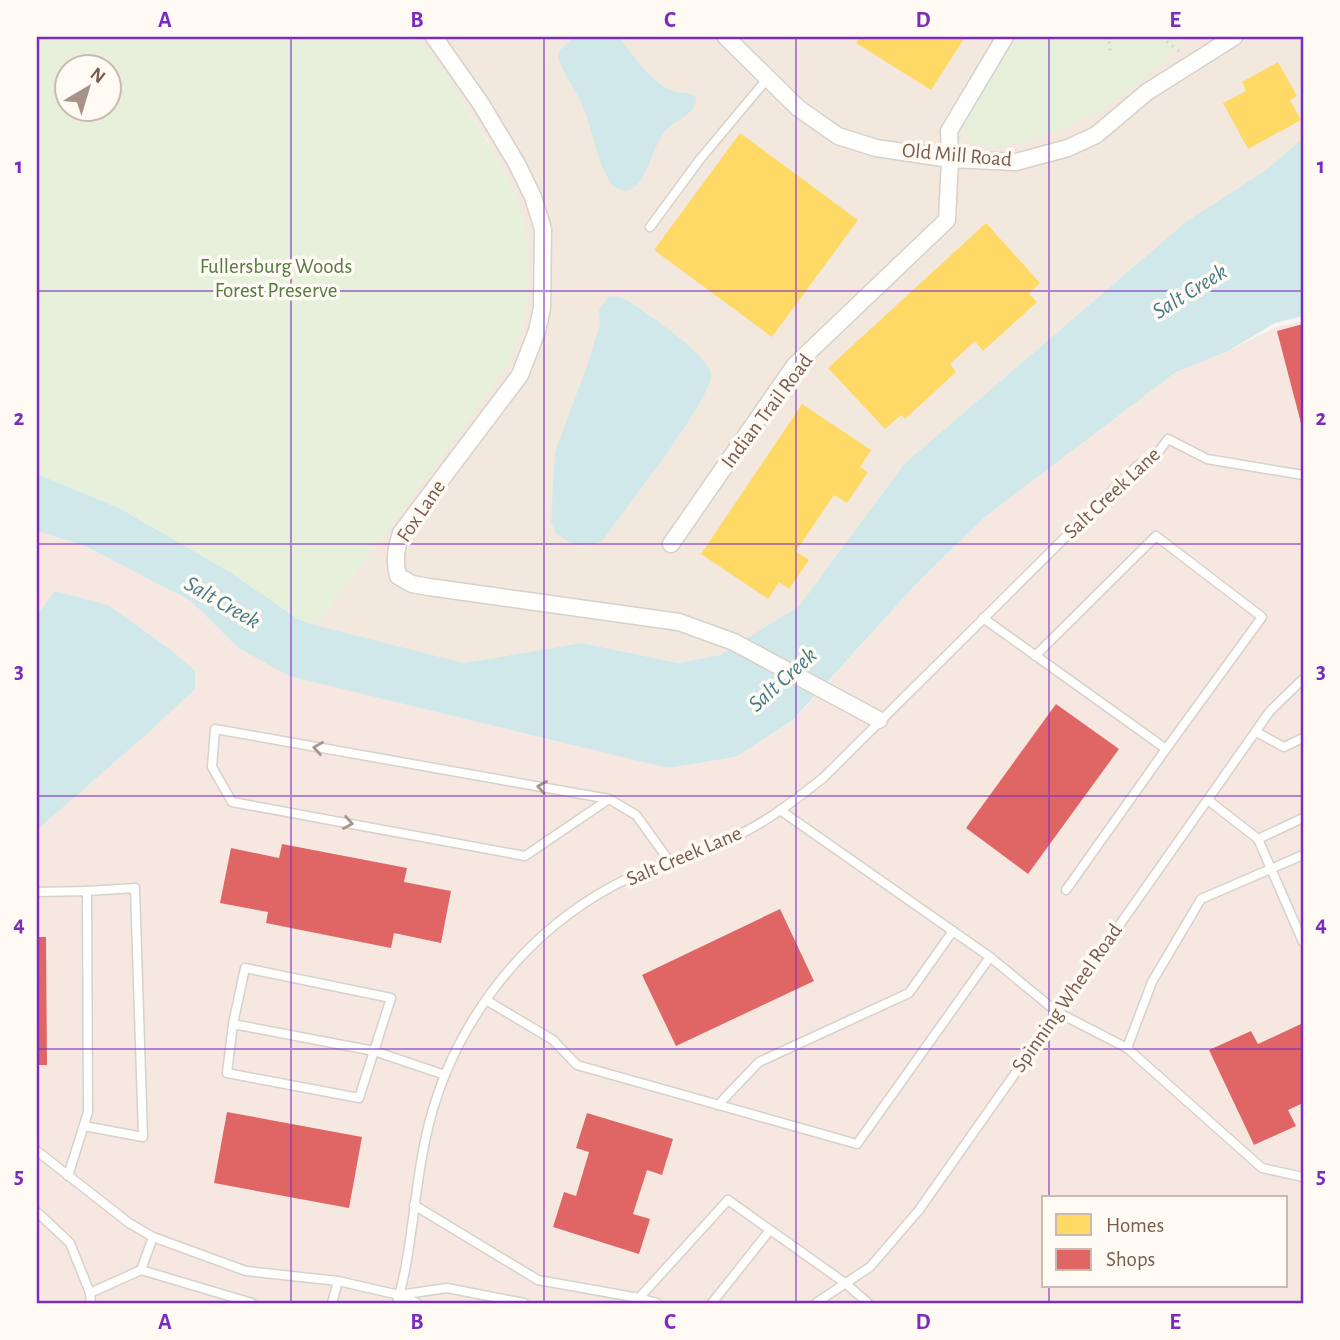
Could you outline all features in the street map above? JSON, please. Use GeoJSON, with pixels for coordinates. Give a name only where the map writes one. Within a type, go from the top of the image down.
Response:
{"type":"FeatureCollection","features":[{"type":"Feature","properties":{"kind":"street","name":"Fox Lane"},"geometry":{"type":"LineString","coordinates":[[434,37],[481,104],[517,164],[533,197],[542,229],[542,308],[537,331],[520,375],[401,533],[396,548],[398,576],[412,584],[429,587],[679,622],[734,642],[879,720]]}},
{"type":"Feature","properties":{"kind":"street","name":"Old Mill Road"},"geometry":{"type":"LineString","coordinates":[[726,37],[798,108],[838,136],[876,148],[950,159],[1016,162],[1068,148],[1096,135],[1147,92],[1234,37]]}},
{"type":"Feature","properties":{"kind":"street"},"geometry":{"type":"LineString","coordinates":[[950,159],[948,131],[1005,37]]}},
{"type":"Feature","properties":{"kind":"street","name":"Indian Trail Road"},"geometry":{"type":"LineString","coordinates":[[671,544],[795,365],[947,220],[950,159]]}},
{"type":"Feature","properties":{"kind":"lane"},"geometry":{"type":"LineString","coordinates":[[650,227],[701,158],[767,79]]}},
{"type":"Feature","properties":{"kind":"lane","name":"Salt Creek Lane"},"geometry":{"type":"LineString","coordinates":[[398,1301],[425,1140],[445,1076],[469,1026],[486,1000],[538,939],[577,908],[635,875],[730,839],[780,810],[823,778],[1137,466],[1157,454],[1168,439],[1207,459],[1303,475]]}},
{"type":"Feature","properties":{"kind":"lane"},"geometry":{"type":"LineString","coordinates":[[1035,656],[1156,537],[1262,617],[1066,890]]}},
{"type":"Feature","properties":{"kind":"lane"},"geometry":{"type":"LineString","coordinates":[[983,618],[1166,749]]}},
{"type":"Feature","properties":{"kind":"lane","name":"Spinning Wheel Road"},"geometry":{"type":"LineString","coordinates":[[816,1303],[870,1266],[919,1210],[1270,711],[1303,679]]}},
{"type":"Feature","properties":{"kind":"lane"},"geometry":{"type":"LineString","coordinates":[[609,799],[525,856],[232,802],[212,767],[215,729],[609,799],[636,816],[670,862]]}},
{"type":"Feature","properties":{"kind":"lane"},"geometry":{"type":"LineString","coordinates":[[1256,732],[1284,747],[1303,738]]}},
{"type":"Feature","properties":{"kind":"lane"},"geometry":{"type":"LineString","coordinates":[[1208,800],[1258,839],[1303,942]]}},
{"type":"Feature","properties":{"kind":"lane"},"geometry":{"type":"LineString","coordinates":[[780,810],[990,957],[1057,1012],[1126,1048],[1262,1168],[1303,1177]]}},
{"type":"Feature","properties":{"kind":"lane"},"geometry":{"type":"LineString","coordinates":[[1258,839],[1303,818]]}},
{"type":"Feature","properties":{"kind":"lane"},"geometry":{"type":"LineString","coordinates":[[1126,1048],[1152,982],[1201,899],[1303,855]]}},
{"type":"Feature","properties":{"kind":"lane"},"geometry":{"type":"LineString","coordinates":[[37,892],[135,888],[143,1137],[84,1126]]}},
{"type":"Feature","properties":{"kind":"lane"},"geometry":{"type":"LineString","coordinates":[[68,1176],[88,1112],[87,891]]}},
{"type":"Feature","properties":{"kind":"lane"},"geometry":{"type":"LineString","coordinates":[[718,1105],[759,1062],[909,993],[953,931]]}},
{"type":"Feature","properties":{"kind":"lane"},"geometry":{"type":"LineString","coordinates":[[486,1000],[552,1040],[577,1065],[857,1144],[990,957]]}},
{"type":"Feature","properties":{"kind":"lane"},"geometry":{"type":"LineString","coordinates":[[245,968],[391,998],[359,1098],[227,1073],[233,1024],[245,968]]}},
{"type":"Feature","properties":{"kind":"lane"},"geometry":{"type":"LineString","coordinates":[[233,1024],[374,1051],[445,1076]]}},
{"type":"Feature","properties":{"kind":"lane"},"geometry":{"type":"LineString","coordinates":[[37,1151],[129,1223],[153,1237],[246,1271],[338,1281],[398,1301],[417,1303]]}},
{"type":"Feature","properties":{"kind":"lane"},"geometry":{"type":"LineString","coordinates":[[639,1298],[728,1200],[845,1283],[868,1303]]}},
{"type":"Feature","properties":{"kind":"lane"},"geometry":{"type":"LineString","coordinates":[[414,1205],[538,1279],[657,1303]]}},
{"type":"Feature","properties":{"kind":"lane"},"geometry":{"type":"LineString","coordinates":[[37,1212],[70,1243],[90,1293],[91,1303]]}},
{"type":"Feature","properties":{"kind":"lane"},"geometry":{"type":"LineString","coordinates":[[712,1303],[770,1230]]}},
{"type":"Feature","properties":{"kind":"lane"},"geometry":{"type":"LineString","coordinates":[[141,1270],[153,1237]]}},
{"type":"Feature","properties":{"kind":"lane"},"geometry":{"type":"LineString","coordinates":[[90,1293],[141,1270],[252,1303]]}},
{"type":"Feature","properties":{"kind":"lane"},"geometry":{"type":"LineString","coordinates":[[332,1303],[338,1281]]}},
{"type":"Feature","properties":{"kind":"lane"},"geometry":{"type":"LineString","coordinates":[[398,1301],[447,1288],[524,1303]]}},
{"type":"Feature","properties":{"kind":"path"},"geometry":{"type":"LineString","coordinates":[[1105,37],[1109,39],[1110,51]]}},
{"type":"Feature","properties":{"kind":"path"},"geometry":{"type":"LineString","coordinates":[[1161,37],[1192,63]]}},
{"type":"Feature","properties":{"kind":"shaded area"},"geometry":{"type":"Polygon","coordinates":[[[417,37],[1303,37],[1303,138],[1266,170],[1187,221],[905,463],[799,606],[721,655],[678,663],[582,643],[464,663],[315,625],[484,398],[511,358],[525,316],[529,263],[516,196],[488,141],[444,72],[417,37]]]}},
{"type":"Feature","properties":{"kind":"shaded area"},"geometry":{"type":"Polygon","coordinates":[[[1303,321],[1303,1303],[37,1303],[37,531],[85,546],[191,601],[237,647],[668,768],[734,757],[793,721],[917,583],[986,516],[1176,372],[1228,351],[1276,327],[1303,321]]]}},
{"type":"Feature","properties":{"kind":"green space","name":"Fullersburg Woods Forest Preserve"},"geometry":{"type":"Polygon","coordinates":[[[37,37],[417,37],[433,56],[496,156],[522,212],[529,255],[524,322],[510,360],[495,384],[315,625],[298,619],[228,571],[121,509],[37,474],[37,37]]]}},
{"type":"Feature","properties":{"kind":"green space"},"geometry":{"type":"Polygon","coordinates":[[[1012,37],[1189,37],[1149,74],[1095,114],[1019,143],[983,147],[970,141],[961,125],[1012,37]]]}},
{"type":"Feature","properties":{"kind":"water"},"geometry":{"type":"Polygon","coordinates":[[[574,37],[619,37],[656,81],[670,90],[696,97],[690,112],[664,133],[643,177],[629,190],[617,188],[606,174],[583,107],[558,59],[560,50],[574,37]]]}},
{"type":"Feature","properties":{"kind":"water","name":"Salt Creek"},"geometry":{"type":"Polygon","coordinates":[[[1303,138],[1303,316],[1275,323],[1228,351],[1176,372],[986,516],[917,583],[792,721],[735,757],[668,768],[289,676],[237,647],[191,601],[85,546],[37,531],[37,474],[121,509],[228,571],[298,619],[315,625],[464,663],[582,643],[678,663],[720,655],[799,606],[905,463],[1187,221],[1266,170],[1303,138]]]}},
{"type":"Feature","properties":{"kind":"water"},"geometry":{"type":"Polygon","coordinates":[[[609,296],[627,300],[675,334],[699,355],[711,374],[708,387],[683,430],[603,540],[594,544],[577,545],[556,533],[551,522],[555,452],[588,363],[600,324],[599,310],[609,296]]]}},
{"type":"Feature","properties":{"kind":"water"},"geometry":{"type":"Polygon","coordinates":[[[55,591],[108,605],[171,650],[195,671],[195,689],[37,830],[37,615],[55,591]]]}},
{"type":"Feature","properties":{"kind":"building: Homes"},"geometry":{"type":"Polygon","coordinates":[[[860,37],[965,37],[931,90],[856,43],[860,37]]]}},
{"type":"Feature","properties":{"kind":"building: Homes"},"geometry":{"type":"Polygon","coordinates":[[[1278,62],[1297,96],[1290,100],[1301,120],[1248,149],[1223,103],[1246,91],[1242,82],[1278,62]]]}},
{"type":"Feature","properties":{"kind":"building: Homes"},"geometry":{"type":"Polygon","coordinates":[[[740,133],[858,220],[772,337],[654,250],[740,133]]]}},
{"type":"Feature","properties":{"kind":"building: Homes"},"geometry":{"type":"Polygon","coordinates":[[[986,223],[1040,283],[1029,294],[1037,302],[983,351],[975,341],[950,364],[956,372],[905,419],[901,415],[885,429],[828,368],[986,223]]]}},
{"type":"Feature","properties":{"kind":"building: Homes"},"geometry":{"type":"Polygon","coordinates":[[[802,404],[871,450],[860,467],[868,472],[847,503],[834,495],[796,551],[809,560],[789,589],[779,582],[768,599],[701,554],[802,404]]]}},
{"type":"Feature","properties":{"kind":"building: Shops"},"geometry":{"type":"Polygon","coordinates":[[[1303,324],[1303,427],[1302,427],[1277,331],[1303,324]]]}},
{"type":"Feature","properties":{"kind":"building: Shops"},"geometry":{"type":"Polygon","coordinates":[[[1056,704],[1119,749],[1028,874],[966,828],[1056,704]]]}},
{"type":"Feature","properties":{"kind":"building: Shops"},"geometry":{"type":"Polygon","coordinates":[[[282,844],[407,868],[404,882],[451,891],[441,943],[394,933],[391,948],[266,923],[268,912],[220,903],[231,848],[279,858],[282,844]]]}},
{"type":"Feature","properties":{"kind":"building: Shops"},"geometry":{"type":"Polygon","coordinates":[[[780,909],[814,981],[676,1046],[642,975],[780,909]]]}},
{"type":"Feature","properties":{"kind":"building: Shops"},"geometry":{"type":"Polygon","coordinates":[[[37,937],[46,937],[47,1065],[37,1065],[37,937]]]}},
{"type":"Feature","properties":{"kind":"building: Shops"},"geometry":{"type":"Polygon","coordinates":[[[1303,1023],[1303,1103],[1288,1110],[1296,1126],[1254,1145],[1209,1050],[1251,1031],[1258,1044],[1303,1023]]]}},
{"type":"Feature","properties":{"kind":"building: Shops"},"geometry":{"type":"Polygon","coordinates":[[[227,1112],[362,1137],[349,1208],[214,1183],[227,1112]]]}},
{"type":"Feature","properties":{"kind":"building: Shops"},"geometry":{"type":"Polygon","coordinates":[[[587,1113],[673,1139],[662,1175],[647,1170],[633,1214],[650,1219],[639,1254],[553,1227],[564,1192],[576,1196],[589,1152],[576,1148],[587,1113]]]}}]}
